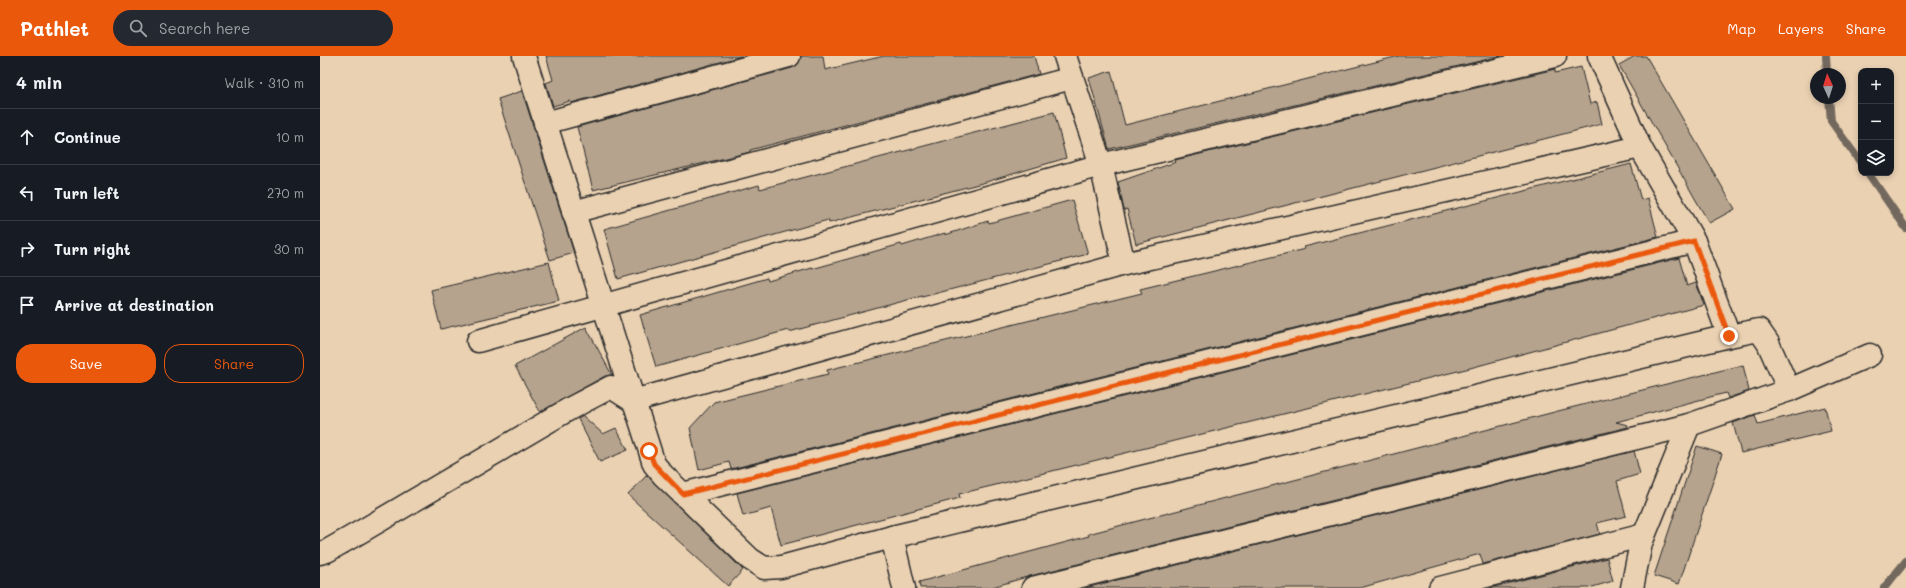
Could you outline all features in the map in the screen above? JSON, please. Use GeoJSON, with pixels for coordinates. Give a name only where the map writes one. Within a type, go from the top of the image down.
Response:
{"type":"FeatureCollection","features":[{"type":"Feature","properties":{"kind":"street"},"geometry":{"type":"LineString","coordinates":[[524,56],[654,464],[750,559],[764,568],[781,567],[892,536],[1758,330],[1768,344],[1789,390]]}},
{"type":"Feature","properties":{"kind":"street"},"geometry":{"type":"LineString","coordinates":[[545,123],[789,56]]}},
{"type":"Feature","properties":{"kind":"street"},"geometry":{"type":"LineString","coordinates":[[1065,56],[1101,165],[1124,264]]}},
{"type":"Feature","properties":{"kind":"street"},"geometry":{"type":"LineString","coordinates":[[478,340],[1101,165],[1555,56]]}},
{"type":"Feature","properties":{"kind":"street"},"geometry":{"type":"LineString","coordinates":[[1599,56],[1640,148],[1694,241],[1729,336]]}},
{"type":"Feature","properties":{"kind":"street"},"geometry":{"type":"LineString","coordinates":[[573,212],[1072,78]]}},
{"type":"Feature","properties":{"kind":"street"},"geometry":{"type":"LineString","coordinates":[[320,553],[327,551],[362,532],[571,408],[611,387],[633,401],[1124,264],[1640,148]]}},
{"type":"Feature","properties":{"kind":"street"},"geometry":{"type":"LineString","coordinates":[[683,494],[1694,241]]}},
{"type":"Feature","properties":{"kind":"street"},"geometry":{"type":"LineString","coordinates":[[1033,588],[1689,425],[1789,390],[1870,355]]}},
{"type":"Feature","properties":{"kind":"street"},"geometry":{"type":"LineString","coordinates":[[1632,588],[1644,535],[1689,425]]}},
{"type":"Feature","properties":{"kind":"street"},"geometry":{"type":"LineString","coordinates":[[1440,588],[1644,535]]}},
{"type":"Feature","properties":{"kind":"street"},"geometry":{"type":"LineString","coordinates":[[892,536],[904,588]]}},
{"type":"Feature","properties":{"kind":"building"},"geometry":{"type":"Polygon","coordinates":[[[546,56],[742,56],[571,103],[570,101],[553,106],[546,83],[553,80],[546,56]]]}},
{"type":"Feature","properties":{"kind":"building"},"geometry":{"type":"Polygon","coordinates":[[[801,56],[823,56],[825,70],[884,56],[1034,56],[1039,74],[750,150],[750,152],[593,190],[577,127],[792,68],[798,64],[801,56]]]}},
{"type":"Feature","properties":{"kind":"building"},"geometry":{"type":"Polygon","coordinates":[[[1399,56],[1501,56],[1109,149],[1089,78],[1111,71],[1125,125],[1399,56]]]}},
{"type":"Feature","properties":{"kind":"building"},"geometry":{"type":"Polygon","coordinates":[[[1635,56],[1646,56],[1735,209],[1709,223],[1619,65],[1635,56]]]}},
{"type":"Feature","properties":{"kind":"building"},"geometry":{"type":"Polygon","coordinates":[[[1581,67],[1590,104],[1597,102],[1602,124],[1136,244],[1127,209],[1124,210],[1118,182],[1176,162],[1175,160],[1555,69],[1555,73],[1581,67]]]}},
{"type":"Feature","properties":{"kind":"building"},"geometry":{"type":"Polygon","coordinates":[[[522,91],[574,253],[550,260],[498,99],[522,91]]]}},
{"type":"Feature","properties":{"kind":"building"},"geometry":{"type":"Polygon","coordinates":[[[1054,112],[1066,158],[986,182],[829,223],[828,220],[618,279],[604,229],[759,185],[760,189],[1054,112]]]}},
{"type":"Feature","properties":{"kind":"building"},"geometry":{"type":"Polygon","coordinates":[[[1631,164],[1641,200],[1648,198],[1658,237],[731,469],[729,462],[699,470],[690,428],[714,402],[828,374],[827,370],[1142,293],[1140,289],[1305,249],[1304,247],[1631,164]]]}},
{"type":"Feature","properties":{"kind":"building"},"geometry":{"type":"Polygon","coordinates":[[[1072,200],[1088,254],[922,296],[789,332],[788,330],[656,367],[640,315],[767,278],[768,281],[901,244],[902,246],[945,233],[945,235],[988,221],[989,223],[1072,200]]]}},
{"type":"Feature","properties":{"kind":"building"},"geometry":{"type":"Polygon","coordinates":[[[1679,258],[1687,286],[1696,283],[1704,305],[1470,368],[959,494],[960,498],[781,545],[771,508],[743,516],[737,493],[1679,258]]]}},
{"type":"Feature","properties":{"kind":"building"},"geometry":{"type":"Polygon","coordinates":[[[549,262],[559,301],[441,329],[431,290],[549,262]]]}},
{"type":"Feature","properties":{"kind":"building"},"geometry":{"type":"Polygon","coordinates":[[[586,327],[612,375],[605,376],[540,412],[515,366],[586,327]]]}},
{"type":"Feature","properties":{"kind":"building"},"geometry":{"type":"Polygon","coordinates":[[[1743,365],[1749,391],[1728,398],[1726,393],[1616,422],[1628,425],[1628,427],[1030,576],[989,588],[920,588],[919,582],[1089,536],[1088,534],[1562,410],[1743,365]]]}},
{"type":"Feature","properties":{"kind":"building"},"geometry":{"type":"Polygon","coordinates":[[[1825,407],[1831,431],[1741,453],[1733,423],[1755,415],[1758,424],[1825,407]]]}},
{"type":"Feature","properties":{"kind":"building"},"geometry":{"type":"Polygon","coordinates":[[[583,416],[603,434],[616,428],[628,450],[600,462],[578,419],[583,416]]]}},
{"type":"Feature","properties":{"kind":"building"},"geometry":{"type":"Polygon","coordinates":[[[1697,446],[1722,454],[1679,584],[1654,576],[1697,446]]]}},
{"type":"Feature","properties":{"kind":"building"},"geometry":{"type":"Polygon","coordinates":[[[1634,451],[1640,474],[1617,481],[1626,516],[1597,523],[1600,534],[1483,564],[1480,554],[1360,588],[1085,588],[1634,451]]]}},
{"type":"Feature","properties":{"kind":"building"},"geometry":{"type":"Polygon","coordinates":[[[647,475],[743,570],[728,586],[628,495],[647,475]]]}},
{"type":"Feature","properties":{"kind":"building"},"geometry":{"type":"Polygon","coordinates":[[[1607,558],[1613,581],[1589,588],[1490,588],[1607,558]]]}},
{"type":"Feature","properties":{"kind":"waterway"},"geometry":{"type":"LineString","coordinates":[[1826,56],[1827,68]]}},
{"type":"Feature","properties":{"kind":"waterway"},"geometry":{"type":"LineString","coordinates":[[1830,104],[1831,121],[1858,159]]}},
{"type":"Feature","properties":{"kind":"waterway"},"geometry":{"type":"LineString","coordinates":[[1870,176],[1906,228]]}},
{"type":"Feature","properties":{"kind":"waterway"},"geometry":{"type":"LineString","coordinates":[[1884,588],[1906,561]]}},
{"type":"Feature","properties":{"kind":"route"},"geometry":{"type":"LineString","coordinates":[[649,451],[654,464],[683,494],[1694,241],[1729,336]]}}]}
